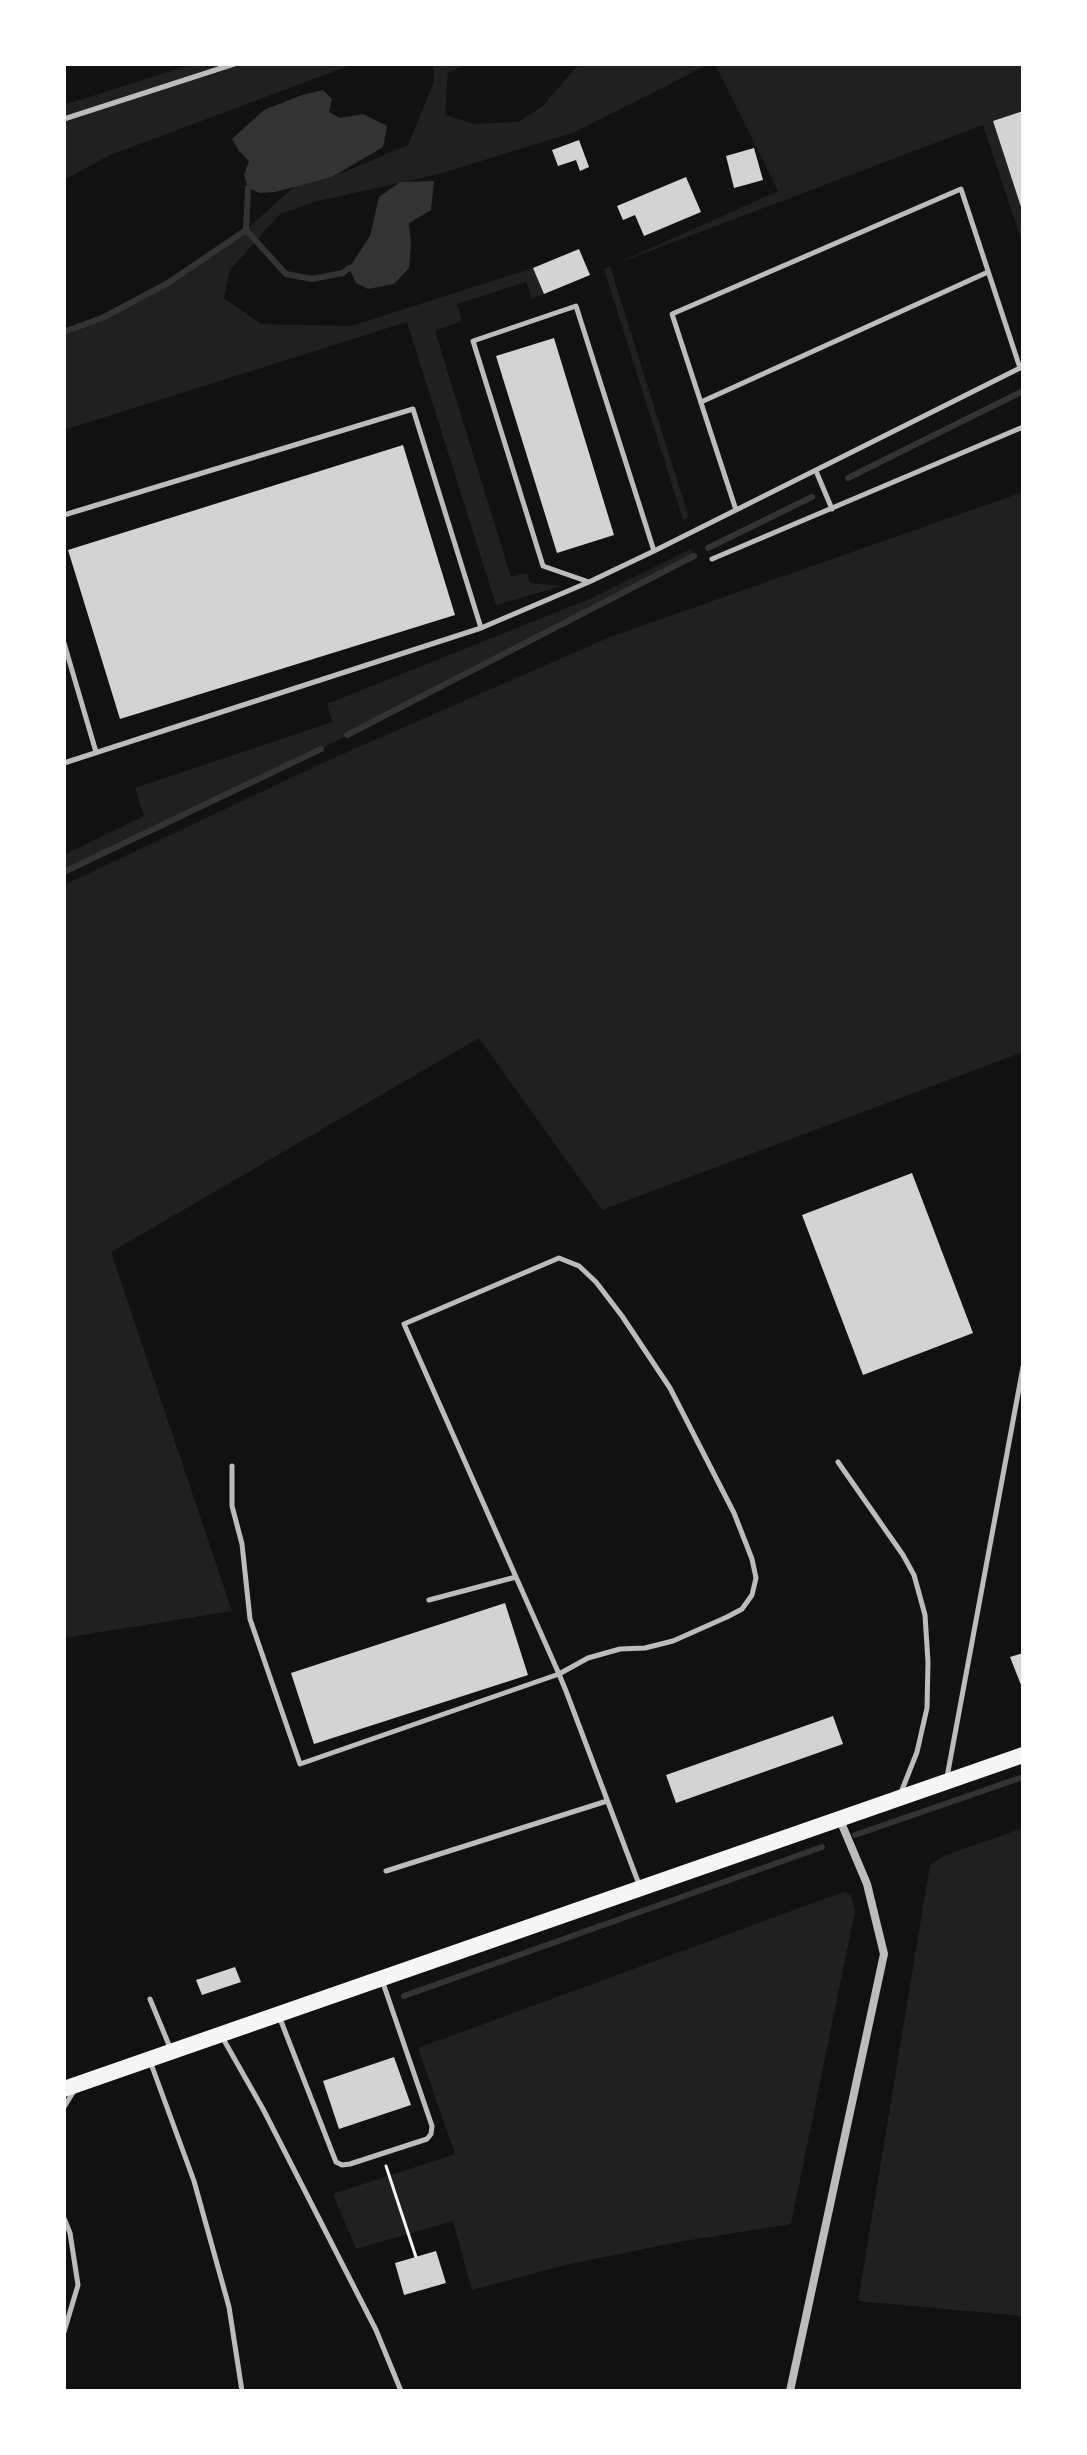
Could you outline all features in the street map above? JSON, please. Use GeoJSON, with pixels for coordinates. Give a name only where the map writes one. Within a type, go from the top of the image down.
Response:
{"type":"FeatureCollection","features":[{"type":"Feature","properties":{"kind":"main road"},"geometry":{"type":"LineString","coordinates":[[71,2087],[1023,1755]]}},
{"type":"Feature","properties":{"kind":"street"},"geometry":{"type":"LineString","coordinates":[[790,2391],[884,1954],[867,1884],[839,1819]]}},
{"type":"Feature","properties":{"kind":"lane"},"geometry":{"type":"LineString","coordinates":[[64,119],[234,64]]}},
{"type":"Feature","properties":{"kind":"lane"},"geometry":{"type":"LineString","coordinates":[[64,763],[481,628],[654,551],[1022,368],[961,189],[672,314],[736,510]]}},
{"type":"Feature","properties":{"kind":"lane"},"geometry":{"type":"LineString","coordinates":[[701,402],[988,272]]}},
{"type":"Feature","properties":{"kind":"lane"},"geometry":{"type":"LineString","coordinates":[[589,582],[543,566],[473,341],[576,306],[654,551]]}},
{"type":"Feature","properties":{"kind":"lane"},"geometry":{"type":"LineString","coordinates":[[64,515],[413,409],[481,628]]}},
{"type":"Feature","properties":{"kind":"lane"},"geometry":{"type":"LineString","coordinates":[[712,559],[1023,427]]}},
{"type":"Feature","properties":{"kind":"lane"},"geometry":{"type":"LineString","coordinates":[[816,471],[832,509]]}},
{"type":"Feature","properties":{"kind":"lane"},"geometry":{"type":"LineString","coordinates":[[64,645],[96,752]]}},
{"type":"Feature","properties":{"kind":"lane"},"geometry":{"type":"LineString","coordinates":[[232,1466],[232,1506],[242,1544],[250,1619],[300,1764],[559,1674],[588,1658],[620,1649],[645,1648],[673,1641],[727,1617],[742,1609],[752,1595],[756,1578],[752,1559],[734,1513],[670,1388],[596,1282],[579,1266],[559,1258],[404,1324],[559,1674],[640,1888]]}},
{"type":"Feature","properties":{"kind":"lane"},"geometry":{"type":"LineString","coordinates":[[946,1782],[1023,1367]]}},
{"type":"Feature","properties":{"kind":"lane"},"geometry":{"type":"LineString","coordinates":[[838,1462],[914,1575],[925,1615],[927,1708],[917,1752],[898,1799]]}},
{"type":"Feature","properties":{"kind":"lane"},"geometry":{"type":"LineString","coordinates":[[429,1600],[516,1577]]}},
{"type":"Feature","properties":{"kind":"lane"},"geometry":{"type":"LineString","coordinates":[[386,1871],[607,1801]]}},
{"type":"Feature","properties":{"kind":"lane"},"geometry":{"type":"LineString","coordinates":[[278,2015],[336,2162],[342,2165],[427,2139],[432,2126],[382,1978]]}},
{"type":"Feature","properties":{"kind":"lane"},"geometry":{"type":"LineString","coordinates":[[150,1999],[172,2052]]}},
{"type":"Feature","properties":{"kind":"lane"},"geometry":{"type":"LineString","coordinates":[[221,2035],[269,2121],[376,2330],[401,2391]]}},
{"type":"Feature","properties":{"kind":"lane"},"geometry":{"type":"LineString","coordinates":[[150,2060],[194,2181],[229,2307],[242,2391]]}},
{"type":"Feature","properties":{"kind":"lane"},"geometry":{"type":"LineString","coordinates":[[64,2107],[71,2087]]}},
{"type":"Feature","properties":{"kind":"lane"},"geometry":{"type":"LineString","coordinates":[[64,2218],[70,2233],[78,2285],[64,2330]]}},
{"type":"Feature","properties":{"kind":"path"},"geometry":{"type":"LineString","coordinates":[[382,2154],[416,2257]]}},
{"type":"Feature","properties":{"kind":"shaded area"},"geometry":{"type":"Polygon","coordinates":[[[193,64],[354,64],[110,155],[64,180],[64,105],[193,64]]]}},
{"type":"Feature","properties":{"kind":"shaded area"},"geometry":{"type":"Polygon","coordinates":[[[433,64],[467,64],[448,73],[445,115],[474,124],[518,122],[542,107],[579,64],[709,64],[575,132],[439,174],[314,202],[280,214],[230,270],[224,298],[261,324],[351,326],[533,268],[544,294],[532,299],[526,282],[457,304],[462,321],[435,331],[511,577],[527,573],[530,583],[562,586],[496,605],[407,322],[64,430],[64,332],[104,317],[168,283],[246,230],[296,185],[332,177],[408,145],[434,82],[433,64]]]}},
{"type":"Feature","properties":{"kind":"shaded area"},"geometry":{"type":"Polygon","coordinates":[[[715,64],[1023,64],[1023,111],[993,121],[1023,212],[1023,245],[983,125],[614,264],[778,191],[715,64]]]}},
{"type":"Feature","properties":{"kind":"shaded area"},"geometry":{"type":"Polygon","coordinates":[[[323,90],[332,99],[329,112],[340,118],[363,114],[387,126],[383,147],[332,177],[275,192],[260,193],[248,188],[244,175],[249,161],[232,139],[264,110],[323,90]]]}},
{"type":"Feature","properties":{"kind":"shaded area"},"geometry":{"type":"Polygon","coordinates":[[[434,181],[431,210],[409,223],[409,268],[394,284],[368,289],[356,283],[349,268],[370,236],[379,197],[400,182],[434,181]]]}},
{"type":"Feature","properties":{"kind":"shaded area"},"geometry":{"type":"Polygon","coordinates":[[[610,266],[689,518],[683,520],[604,269],[610,266]]]}},
{"type":"Feature","properties":{"kind":"shaded area"},"geometry":{"type":"Polygon","coordinates":[[[1023,492],[1023,1052],[602,1210],[479,1038],[111,1252],[232,1611],[64,1638],[64,885],[329,760],[610,637],[1023,492]]]}},
{"type":"Feature","properties":{"kind":"shaded area"},"geometry":{"type":"Polygon","coordinates":[[[691,549],[694,556],[321,749],[64,872],[64,855],[144,816],[135,788],[332,722],[327,704],[592,598],[691,549]]]}},
{"type":"Feature","properties":{"kind":"shaded area"},"geometry":{"type":"Polygon","coordinates":[[[1023,1828],[1023,2316],[858,2301],[930,1865],[946,1855],[1023,1828]]]}},
{"type":"Feature","properties":{"kind":"shaded area"},"geometry":{"type":"Polygon","coordinates":[[[843,1892],[851,1895],[855,1911],[791,2224],[678,2242],[565,2265],[472,2290],[453,2221],[356,2249],[333,2194],[455,2154],[418,2048],[843,1892]]]}},
{"type":"Feature","properties":{"kind":"building"},"geometry":{"type":"Polygon","coordinates":[[[1023,111],[1023,210],[1022,210],[993,121],[1023,111]]]}},
{"type":"Feature","properties":{"kind":"building"},"geometry":{"type":"Polygon","coordinates":[[[579,140],[589,167],[580,171],[576,160],[558,166],[552,150],[579,140]]]}},
{"type":"Feature","properties":{"kind":"building"},"geometry":{"type":"Polygon","coordinates":[[[754,148],[763,180],[734,188],[726,156],[754,148]]]}},
{"type":"Feature","properties":{"kind":"building"},"geometry":{"type":"Polygon","coordinates":[[[686,177],[701,212],[644,236],[635,215],[623,220],[617,206],[686,177]]]}},
{"type":"Feature","properties":{"kind":"building"},"geometry":{"type":"Polygon","coordinates":[[[579,249],[590,275],[544,294],[533,268],[579,249]]]}},
{"type":"Feature","properties":{"kind":"building"},"geometry":{"type":"Polygon","coordinates":[[[554,338],[614,535],[557,553],[496,356],[554,338]]]}},
{"type":"Feature","properties":{"kind":"building"},"geometry":{"type":"Polygon","coordinates":[[[403,445],[455,615],[120,719],[68,550],[403,445]]]}},
{"type":"Feature","properties":{"kind":"building"},"geometry":{"type":"Polygon","coordinates":[[[912,1173],[973,1333],[863,1375],[802,1215],[912,1173]]]}},
{"type":"Feature","properties":{"kind":"building"},"geometry":{"type":"Polygon","coordinates":[[[505,1603],[528,1675],[314,1744],[291,1673],[505,1603]]]}},
{"type":"Feature","properties":{"kind":"building"},"geometry":{"type":"Polygon","coordinates":[[[1023,1653],[1023,1690],[1010,1657],[1023,1653]]]}},
{"type":"Feature","properties":{"kind":"building"},"geometry":{"type":"Polygon","coordinates":[[[833,1716],[843,1744],[676,1803],[666,1775],[833,1716]]]}},
{"type":"Feature","properties":{"kind":"building"},"geometry":{"type":"Polygon","coordinates":[[[235,1967],[241,1982],[202,1995],[196,1980],[235,1967]]]}},
{"type":"Feature","properties":{"kind":"building"},"geometry":{"type":"Polygon","coordinates":[[[394,2057],[411,2105],[339,2129],[323,2081],[394,2057]]]}},
{"type":"Feature","properties":{"kind":"building"},"geometry":{"type":"Polygon","coordinates":[[[436,2251],[446,2283],[404,2295],[395,2263],[436,2251]]]}},
{"type":"Feature","properties":{"kind":"waterway"},"geometry":{"type":"LineString","coordinates":[[248,188],[246,230],[286,274],[312,279],[343,273],[349,268]]}},
{"type":"Feature","properties":{"kind":"waterway"},"geometry":{"type":"LineString","coordinates":[[64,332],[104,317],[168,283],[246,230]]}},
{"type":"Feature","properties":{"kind":"waterway"},"geometry":{"type":"LineString","coordinates":[[848,478],[1023,391]]}},
{"type":"Feature","properties":{"kind":"waterway"},"geometry":{"type":"LineString","coordinates":[[708,548],[812,497]]}},
{"type":"Feature","properties":{"kind":"waterway"},"geometry":{"type":"LineString","coordinates":[[347,735],[694,556]]}},
{"type":"Feature","properties":{"kind":"waterway"},"geometry":{"type":"LineString","coordinates":[[64,872],[321,749]]}},
{"type":"Feature","properties":{"kind":"waterway"},"geometry":{"type":"LineString","coordinates":[[855,1835],[1023,1777]]}},
{"type":"Feature","properties":{"kind":"waterway"},"geometry":{"type":"LineString","coordinates":[[404,1996],[822,1847]]}}]}
